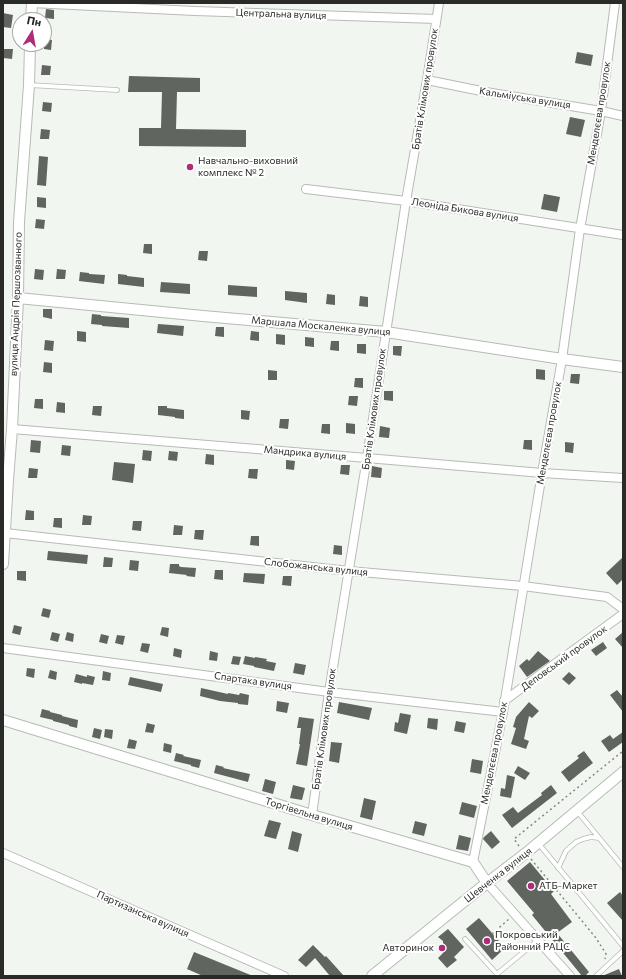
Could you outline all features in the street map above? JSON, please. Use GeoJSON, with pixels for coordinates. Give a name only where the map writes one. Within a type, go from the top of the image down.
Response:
{"type":"FeatureCollection","features":[{"type":"Feature","properties":{"kind":"street","name":"Центральна вулиця"},"geometry":{"type":"LineString","coordinates":[[31,3],[195,11],[436,19]]}},
{"type":"Feature","properties":{"kind":"street","name":"Братів Клімових провулок"},"geometry":{"type":"LineString","coordinates":[[312,815],[329,692],[438,3]]}},
{"type":"Feature","properties":{"kind":"street","name":"Менделєєва провулок"},"geometry":{"type":"LineString","coordinates":[[473,862],[503,712],[562,359],[580,229],[601,111],[615,3]]}},
{"type":"Feature","properties":{"kind":"street","name":"вулиця Андрія Першозванного"},"geometry":{"type":"LineString","coordinates":[[3,564],[12,429],[18,298],[19,222],[29,85],[30,52]]}},
{"type":"Feature","properties":{"kind":"street","name":"Кальміуська вулиця"},"geometry":{"type":"LineString","coordinates":[[427,80],[623,116]]}},
{"type":"Feature","properties":{"kind":"street","name":"Леоніда Бикова вулиця"},"geometry":{"type":"LineString","coordinates":[[306,189],[406,201],[623,235]]}},
{"type":"Feature","properties":{"kind":"street","name":"Маршала Москаленка вулиця"},"geometry":{"type":"LineString","coordinates":[[18,298],[386,332],[623,367]]}},
{"type":"Feature","properties":{"kind":"street","name":"Мандрика вулиця"},"geometry":{"type":"LineString","coordinates":[[12,429],[542,473],[623,478]]}},
{"type":"Feature","properties":{"kind":"street","name":"Слобожанська вулиця"},"geometry":{"type":"LineString","coordinates":[[5,532],[349,571],[523,586],[607,597],[623,609]]}},
{"type":"Feature","properties":{"kind":"street","name":"Деповський провулок"},"geometry":{"type":"LineString","coordinates":[[504,701],[623,614]]}},
{"type":"Feature","properties":{"kind":"street","name":"Спартака вулиця"},"geometry":{"type":"LineString","coordinates":[[3,648],[329,692],[503,712]]}},
{"type":"Feature","properties":{"kind":"street","name":"Торгівельна вулиця"},"geometry":{"type":"LineString","coordinates":[[3,720],[312,815],[473,862]]}},
{"type":"Feature","properties":{"kind":"street","name":"Шевченка вулиця"},"geometry":{"type":"LineString","coordinates":[[372,976],[622,774]]}},
{"type":"Feature","properties":{"kind":"street","name":"Партизанська вулиця"},"geometry":{"type":"LineString","coordinates":[[3,852],[284,976]]}},
{"type":"Feature","properties":{"kind":"street"},"geometry":{"type":"LineString","coordinates":[[473,862],[487,883],[570,976]]}},
{"type":"Feature","properties":{"kind":"lane"},"geometry":{"type":"LineString","coordinates":[[29,85],[118,90]]}},
{"type":"Feature","properties":{"kind":"lane"},"geometry":{"type":"LineString","coordinates":[[576,811],[623,867]]}},
{"type":"Feature","properties":{"kind":"lane"},"geometry":{"type":"LineString","coordinates":[[558,868],[566,851],[576,842],[583,839],[599,838]]}},
{"type":"Feature","properties":{"kind":"lane"},"geometry":{"type":"LineString","coordinates":[[538,843],[623,946]]}},
{"type":"Feature","properties":{"kind":"lane"},"geometry":{"type":"LineString","coordinates":[[465,939],[495,975],[538,939]]}},
{"type":"Feature","properties":{"kind":"lane"},"geometry":{"type":"LineString","coordinates":[[596,976],[623,951]]}},
{"type":"Feature","properties":{"kind":"path"},"geometry":{"type":"LineString","coordinates":[[602,970],[606,954],[596,938],[514,839],[623,751]]}},
{"type":"Feature","properties":{"kind":"path"},"geometry":{"type":"LineString","coordinates":[[492,934],[515,914]]}},
{"type":"Feature","properties":{"kind":"building"},"geometry":{"type":"Polygon","coordinates":[[[46,9],[54,10],[54,19],[52,19],[52,12],[46,12],[46,9]]]}},
{"type":"Feature","properties":{"kind":"building"},"geometry":{"type":"Polygon","coordinates":[[[3,13],[12,15],[11,28],[3,27],[3,13]]]}},
{"type":"Feature","properties":{"kind":"building"},"geometry":{"type":"Polygon","coordinates":[[[4,49],[12,49],[12,59],[3,58],[4,49]]]}},
{"type":"Feature","properties":{"kind":"building"},"geometry":{"type":"Polygon","coordinates":[[[577,52],[593,55],[591,66],[575,63],[577,52]]]}},
{"type":"Feature","properties":{"kind":"building"},"geometry":{"type":"Polygon","coordinates":[[[42,65],[51,66],[50,75],[41,75],[42,65]]]}},
{"type":"Feature","properties":{"kind":"building"},"geometry":{"type":"Polygon","coordinates":[[[129,76],[200,78],[200,92],[177,92],[176,129],[246,130],[246,147],[139,146],[139,128],[161,128],[162,92],[128,92],[129,76]]]}},
{"type":"Feature","properties":{"kind":"building"},"geometry":{"type":"Polygon","coordinates":[[[43,102],[52,103],[51,112],[42,111],[43,102]]]}},
{"type":"Feature","properties":{"kind":"building"},"geometry":{"type":"Polygon","coordinates":[[[570,117],[585,120],[581,137],[566,134],[570,117]]]}},
{"type":"Feature","properties":{"kind":"building"},"geometry":{"type":"Polygon","coordinates":[[[41,129],[50,130],[49,139],[40,139],[41,129]]]}},
{"type":"Feature","properties":{"kind":"building"},"geometry":{"type":"Polygon","coordinates":[[[39,156],[48,157],[46,186],[37,185],[39,156]]]}},
{"type":"Feature","properties":{"kind":"building"},"geometry":{"type":"Polygon","coordinates":[[[544,194],[560,197],[557,212],[541,209],[544,194]]]}},
{"type":"Feature","properties":{"kind":"building"},"geometry":{"type":"Polygon","coordinates":[[[37,197],[46,198],[46,208],[37,207],[37,197]]]}},
{"type":"Feature","properties":{"kind":"building"},"geometry":{"type":"Polygon","coordinates":[[[36,219],[45,220],[44,229],[35,228],[36,219]]]}},
{"type":"Feature","properties":{"kind":"building"},"geometry":{"type":"Polygon","coordinates":[[[144,244],[152,244],[152,254],[143,253],[144,244]]]}},
{"type":"Feature","properties":{"kind":"building"},"geometry":{"type":"Polygon","coordinates":[[[199,251],[208,251],[207,261],[198,260],[199,251]]]}},
{"type":"Feature","properties":{"kind":"building"},"geometry":{"type":"Polygon","coordinates":[[[35,269],[44,270],[43,280],[34,279],[35,269]]]}},
{"type":"Feature","properties":{"kind":"building"},"geometry":{"type":"Polygon","coordinates":[[[57,269],[66,270],[65,279],[56,279],[57,269]]]}},
{"type":"Feature","properties":{"kind":"building"},"geometry":{"type":"Polygon","coordinates":[[[80,272],[105,275],[104,284],[79,281],[80,272]]]}},
{"type":"Feature","properties":{"kind":"building"},"geometry":{"type":"Polygon","coordinates":[[[118,274],[144,278],[144,287],[118,284],[118,274]]]}},
{"type":"Feature","properties":{"kind":"building"},"geometry":{"type":"Polygon","coordinates":[[[161,282],[190,284],[190,294],[160,292],[161,282]]]}},
{"type":"Feature","properties":{"kind":"building"},"geometry":{"type":"Polygon","coordinates":[[[228,285],[257,287],[257,297],[228,295],[228,285]]]}},
{"type":"Feature","properties":{"kind":"building"},"geometry":{"type":"Polygon","coordinates":[[[285,291],[307,293],[307,303],[285,300],[285,291]]]}},
{"type":"Feature","properties":{"kind":"building"},"geometry":{"type":"Polygon","coordinates":[[[327,294],[335,295],[335,305],[326,304],[327,294]]]}},
{"type":"Feature","properties":{"kind":"building"},"geometry":{"type":"Polygon","coordinates":[[[360,296],[368,297],[368,307],[359,306],[360,296]]]}},
{"type":"Feature","properties":{"kind":"building"},"geometry":{"type":"Polygon","coordinates":[[[43,309],[52,309],[52,319],[43,317],[43,309]]]}},
{"type":"Feature","properties":{"kind":"building"},"geometry":{"type":"Polygon","coordinates":[[[92,314],[129,318],[129,328],[91,324],[92,314]]]}},
{"type":"Feature","properties":{"kind":"building"},"geometry":{"type":"Polygon","coordinates":[[[158,324],[184,326],[183,336],[157,333],[158,324]]]}},
{"type":"Feature","properties":{"kind":"building"},"geometry":{"type":"Polygon","coordinates":[[[216,327],[224,327],[224,337],[215,336],[216,327]]]}},
{"type":"Feature","properties":{"kind":"building"},"geometry":{"type":"Polygon","coordinates":[[[77,331],[86,332],[86,342],[77,341],[77,331]]]}},
{"type":"Feature","properties":{"kind":"building"},"geometry":{"type":"Polygon","coordinates":[[[251,331],[259,332],[259,341],[250,340],[251,331]]]}},
{"type":"Feature","properties":{"kind":"building"},"geometry":{"type":"Polygon","coordinates":[[[276,334],[285,335],[285,345],[276,344],[276,334]]]}},
{"type":"Feature","properties":{"kind":"building"},"geometry":{"type":"Polygon","coordinates":[[[305,337],[314,338],[314,347],[305,346],[305,337]]]}},
{"type":"Feature","properties":{"kind":"building"},"geometry":{"type":"Polygon","coordinates":[[[45,340],[54,341],[53,351],[44,350],[45,340]]]}},
{"type":"Feature","properties":{"kind":"building"},"geometry":{"type":"Polygon","coordinates":[[[331,341],[339,341],[339,351],[330,350],[331,341]]]}},
{"type":"Feature","properties":{"kind":"building"},"geometry":{"type":"Polygon","coordinates":[[[357,344],[366,344],[366,354],[357,353],[357,344]]]}},
{"type":"Feature","properties":{"kind":"building"},"geometry":{"type":"Polygon","coordinates":[[[393,346],[402,346],[401,356],[393,355],[393,346]]]}},
{"type":"Feature","properties":{"kind":"building"},"geometry":{"type":"Polygon","coordinates":[[[44,362],[52,363],[52,373],[43,372],[44,362]]]}},
{"type":"Feature","properties":{"kind":"building"},"geometry":{"type":"Polygon","coordinates":[[[536,369],[545,370],[545,380],[536,379],[536,369]]]}},
{"type":"Feature","properties":{"kind":"building"},"geometry":{"type":"Polygon","coordinates":[[[268,370],[277,371],[277,380],[268,380],[268,370]]]}},
{"type":"Feature","properties":{"kind":"building"},"geometry":{"type":"Polygon","coordinates":[[[571,374],[580,374],[579,384],[570,383],[571,374]]]}},
{"type":"Feature","properties":{"kind":"building"},"geometry":{"type":"Polygon","coordinates":[[[355,378],[363,378],[363,388],[354,387],[355,378]]]}},
{"type":"Feature","properties":{"kind":"building"},"geometry":{"type":"Polygon","coordinates":[[[384,391],[393,391],[393,401],[384,400],[384,391]]]}},
{"type":"Feature","properties":{"kind":"building"},"geometry":{"type":"Polygon","coordinates":[[[349,396],[358,396],[357,406],[348,405],[349,396]]]}},
{"type":"Feature","properties":{"kind":"building"},"geometry":{"type":"Polygon","coordinates":[[[35,399],[43,399],[43,409],[34,408],[35,399]]]}},
{"type":"Feature","properties":{"kind":"building"},"geometry":{"type":"Polygon","coordinates":[[[57,402],[65,403],[65,413],[56,412],[57,402]]]}},
{"type":"Feature","properties":{"kind":"building"},"geometry":{"type":"Polygon","coordinates":[[[93,406],[102,406],[101,416],[92,415],[93,406]]]}},
{"type":"Feature","properties":{"kind":"building"},"geometry":{"type":"Polygon","coordinates":[[[158,406],[167,406],[167,408],[184,410],[184,419],[158,415],[158,406]]]}},
{"type":"Feature","properties":{"kind":"building"},"geometry":{"type":"Polygon","coordinates":[[[241,410],[250,411],[249,420],[241,419],[241,410]]]}},
{"type":"Feature","properties":{"kind":"building"},"geometry":{"type":"Polygon","coordinates":[[[280,419],[289,419],[288,429],[279,428],[280,419]]]}},
{"type":"Feature","properties":{"kind":"building"},"geometry":{"type":"Polygon","coordinates":[[[346,423],[355,424],[355,434],[346,433],[346,423]]]}},
{"type":"Feature","properties":{"kind":"building"},"geometry":{"type":"Polygon","coordinates":[[[322,424],[330,424],[330,434],[321,433],[322,424]]]}},
{"type":"Feature","properties":{"kind":"building"},"geometry":{"type":"Polygon","coordinates":[[[380,426],[390,428],[389,438],[379,437],[380,426]]]}},
{"type":"Feature","properties":{"kind":"building"},"geometry":{"type":"Polygon","coordinates":[[[31,440],[41,441],[40,453],[30,452],[31,440]]]}},
{"type":"Feature","properties":{"kind":"building"},"geometry":{"type":"Polygon","coordinates":[[[524,440],[532,440],[532,450],[523,449],[524,440]]]}},
{"type":"Feature","properties":{"kind":"building"},"geometry":{"type":"Polygon","coordinates":[[[565,442],[574,443],[573,453],[565,452],[565,442]]]}},
{"type":"Feature","properties":{"kind":"building"},"geometry":{"type":"Polygon","coordinates":[[[62,445],[71,446],[70,456],[61,455],[62,445]]]}},
{"type":"Feature","properties":{"kind":"building"},"geometry":{"type":"Polygon","coordinates":[[[143,450],[152,451],[151,461],[142,460],[143,450]]]}},
{"type":"Feature","properties":{"kind":"building"},"geometry":{"type":"Polygon","coordinates":[[[169,451],[178,452],[177,461],[168,460],[169,451]]]}},
{"type":"Feature","properties":{"kind":"building"},"geometry":{"type":"Polygon","coordinates":[[[206,454],[214,455],[214,465],[205,464],[206,454]]]}},
{"type":"Feature","properties":{"kind":"building"},"geometry":{"type":"Polygon","coordinates":[[[286,460],[295,461],[294,470],[286,469],[286,460]]]}},
{"type":"Feature","properties":{"kind":"building"},"geometry":{"type":"Polygon","coordinates":[[[114,462],[135,464],[133,483],[112,480],[114,462]]]}},
{"type":"Feature","properties":{"kind":"building"},"geometry":{"type":"Polygon","coordinates":[[[341,465],[350,465],[349,475],[340,474],[341,465]]]}},
{"type":"Feature","properties":{"kind":"building"},"geometry":{"type":"Polygon","coordinates":[[[372,466],[382,468],[381,478],[371,477],[372,466]]]}},
{"type":"Feature","properties":{"kind":"building"},"geometry":{"type":"Polygon","coordinates":[[[29,468],[38,469],[37,478],[28,478],[29,468]]]}},
{"type":"Feature","properties":{"kind":"building"},"geometry":{"type":"Polygon","coordinates":[[[249,469],[258,469],[257,479],[248,478],[249,469]]]}},
{"type":"Feature","properties":{"kind":"building"},"geometry":{"type":"Polygon","coordinates":[[[26,510],[34,511],[34,520],[25,520],[26,510]]]}},
{"type":"Feature","properties":{"kind":"building"},"geometry":{"type":"Polygon","coordinates":[[[83,515],[92,516],[91,525],[82,525],[83,515]]]}},
{"type":"Feature","properties":{"kind":"building"},"geometry":{"type":"Polygon","coordinates":[[[54,518],[62,518],[62,528],[53,527],[54,518]]]}},
{"type":"Feature","properties":{"kind":"building"},"geometry":{"type":"Polygon","coordinates":[[[133,521],[142,521],[141,531],[132,530],[133,521]]]}},
{"type":"Feature","properties":{"kind":"building"},"geometry":{"type":"Polygon","coordinates":[[[174,525],[183,526],[182,535],[173,535],[174,525]]]}},
{"type":"Feature","properties":{"kind":"building"},"geometry":{"type":"Polygon","coordinates":[[[195,530],[204,530],[203,540],[194,539],[195,530]]]}},
{"type":"Feature","properties":{"kind":"building"},"geometry":{"type":"Polygon","coordinates":[[[251,536],[259,536],[259,546],[250,545],[251,536]]]}},
{"type":"Feature","properties":{"kind":"building"},"geometry":{"type":"Polygon","coordinates":[[[334,545],[342,546],[342,555],[333,554],[334,545]]]}},
{"type":"Feature","properties":{"kind":"building"},"geometry":{"type":"Polygon","coordinates":[[[48,551],[88,555],[87,564],[47,560],[48,551]]]}},
{"type":"Feature","properties":{"kind":"building"},"geometry":{"type":"Polygon","coordinates":[[[104,557],[113,558],[112,567],[103,567],[104,557]]]}},
{"type":"Feature","properties":{"kind":"building"},"geometry":{"type":"Polygon","coordinates":[[[623,557],[623,579],[617,585],[606,573],[623,557]]]}},
{"type":"Feature","properties":{"kind":"building"},"geometry":{"type":"Polygon","coordinates":[[[130,560],[139,561],[138,571],[129,570],[130,560]]]}},
{"type":"Feature","properties":{"kind":"building"},"geometry":{"type":"Polygon","coordinates":[[[170,564],[179,564],[181,567],[196,568],[195,577],[169,573],[170,564]]]}},
{"type":"Feature","properties":{"kind":"building"},"geometry":{"type":"Polygon","coordinates":[[[215,570],[223,570],[223,580],[214,579],[215,570]]]}},
{"type":"Feature","properties":{"kind":"building"},"geometry":{"type":"Polygon","coordinates":[[[17,571],[26,571],[26,581],[17,580],[17,571]]]}},
{"type":"Feature","properties":{"kind":"building"},"geometry":{"type":"Polygon","coordinates":[[[244,573],[265,574],[264,584],[243,582],[244,573]]]}},
{"type":"Feature","properties":{"kind":"building"},"geometry":{"type":"Polygon","coordinates":[[[283,576],[292,576],[291,586],[282,585],[283,576]]]}},
{"type":"Feature","properties":{"kind":"building"},"geometry":{"type":"Polygon","coordinates":[[[43,608],[51,610],[49,618],[41,616],[43,608]]]}},
{"type":"Feature","properties":{"kind":"building"},"geometry":{"type":"Polygon","coordinates":[[[14,625],[22,627],[20,635],[12,633],[14,625]]]}},
{"type":"Feature","properties":{"kind":"building"},"geometry":{"type":"Polygon","coordinates":[[[162,627],[169,628],[168,637],[160,635],[162,627]]]}},
{"type":"Feature","properties":{"kind":"building"},"geometry":{"type":"Polygon","coordinates":[[[52,632],[60,634],[58,642],[50,640],[52,632]]]}},
{"type":"Feature","properties":{"kind":"building"},"geometry":{"type":"Polygon","coordinates":[[[67,632],[74,634],[73,642],[65,640],[67,632]]]}},
{"type":"Feature","properties":{"kind":"building"},"geometry":{"type":"Polygon","coordinates":[[[623,632],[623,648],[615,639],[623,632]]]}},
{"type":"Feature","properties":{"kind":"building"},"geometry":{"type":"Polygon","coordinates":[[[101,634],[109,636],[107,644],[99,642],[101,634]]]}},
{"type":"Feature","properties":{"kind":"building"},"geometry":{"type":"Polygon","coordinates":[[[117,635],[125,636],[123,645],[115,643],[117,635]]]}},
{"type":"Feature","properties":{"kind":"building"},"geometry":{"type":"Polygon","coordinates":[[[603,642],[607,648],[596,656],[591,650],[603,642]]]}},
{"type":"Feature","properties":{"kind":"building"},"geometry":{"type":"Polygon","coordinates":[[[142,643],[150,644],[148,653],[140,651],[142,643]]]}},
{"type":"Feature","properties":{"kind":"building"},"geometry":{"type":"Polygon","coordinates":[[[174,648],[182,650],[181,658],[173,656],[174,648]]]}},
{"type":"Feature","properties":{"kind":"building"},"geometry":{"type":"Polygon","coordinates":[[[210,651],[218,653],[217,661],[209,660],[210,651]]]}},
{"type":"Feature","properties":{"kind":"building"},"geometry":{"type":"Polygon","coordinates":[[[538,651],[550,661],[527,677],[519,666],[527,659],[529,661],[538,651]]]}},
{"type":"Feature","properties":{"kind":"building"},"geometry":{"type":"Polygon","coordinates":[[[233,656],[241,657],[239,665],[231,664],[233,656]]]}},
{"type":"Feature","properties":{"kind":"building"},"geometry":{"type":"Polygon","coordinates":[[[245,656],[267,659],[266,661],[276,663],[274,671],[243,664],[245,656]]]}},
{"type":"Feature","properties":{"kind":"building"},"geometry":{"type":"Polygon","coordinates":[[[295,663],[306,665],[304,675],[293,673],[295,663]]]}},
{"type":"Feature","properties":{"kind":"building"},"geometry":{"type":"Polygon","coordinates":[[[27,668],[35,669],[34,678],[26,676],[27,668]]]}},
{"type":"Feature","properties":{"kind":"building"},"geometry":{"type":"Polygon","coordinates":[[[50,670],[57,672],[56,680],[48,678],[50,670]]]}},
{"type":"Feature","properties":{"kind":"building"},"geometry":{"type":"Polygon","coordinates":[[[103,671],[111,673],[110,681],[102,680],[103,671]]]}},
{"type":"Feature","properties":{"kind":"building"},"geometry":{"type":"Polygon","coordinates":[[[569,672],[576,678],[569,685],[562,679],[569,672]]]}},
{"type":"Feature","properties":{"kind":"building"},"geometry":{"type":"Polygon","coordinates":[[[76,674],[87,677],[87,675],[95,677],[93,685],[74,682],[76,674]]]}},
{"type":"Feature","properties":{"kind":"building"},"geometry":{"type":"Polygon","coordinates":[[[130,677],[163,684],[161,692],[128,685],[130,677]]]}},
{"type":"Feature","properties":{"kind":"building"},"geometry":{"type":"Polygon","coordinates":[[[201,688],[228,694],[239,695],[240,693],[249,695],[248,705],[220,701],[200,696],[201,688]]]}},
{"type":"Feature","properties":{"kind":"building"},"geometry":{"type":"Polygon","coordinates":[[[617,690],[623,697],[623,712],[610,695],[617,690]]]}},
{"type":"Feature","properties":{"kind":"building"},"geometry":{"type":"Polygon","coordinates":[[[277,701],[289,703],[287,713],[276,711],[277,701]]]}},
{"type":"Feature","properties":{"kind":"building"},"geometry":{"type":"Polygon","coordinates":[[[339,702],[372,708],[369,720],[337,713],[339,702]]]}},
{"type":"Feature","properties":{"kind":"building"},"geometry":{"type":"Polygon","coordinates":[[[529,702],[539,711],[532,718],[529,716],[524,739],[529,741],[526,749],[511,744],[516,728],[513,727],[516,717],[529,702]]]}},
{"type":"Feature","properties":{"kind":"building"},"geometry":{"type":"Polygon","coordinates":[[[42,709],[78,720],[77,728],[40,717],[42,709]]]}},
{"type":"Feature","properties":{"kind":"building"},"geometry":{"type":"Polygon","coordinates":[[[400,713],[411,715],[407,734],[394,731],[395,722],[398,723],[400,713]]]}},
{"type":"Feature","properties":{"kind":"building"},"geometry":{"type":"Polygon","coordinates":[[[299,717],[314,719],[307,766],[296,764],[300,744],[301,728],[297,728],[299,717]]]}},
{"type":"Feature","properties":{"kind":"building"},"geometry":{"type":"Polygon","coordinates":[[[428,718],[438,719],[437,730],[427,728],[428,718]]]}},
{"type":"Feature","properties":{"kind":"building"},"geometry":{"type":"Polygon","coordinates":[[[456,721],[466,723],[464,733],[454,731],[456,721]]]}},
{"type":"Feature","properties":{"kind":"building"},"geometry":{"type":"Polygon","coordinates":[[[147,723],[155,725],[153,733],[145,732],[147,723]]]}},
{"type":"Feature","properties":{"kind":"building"},"geometry":{"type":"Polygon","coordinates":[[[94,728],[102,730],[100,739],[92,737],[94,728]]]}},
{"type":"Feature","properties":{"kind":"building"},"geometry":{"type":"Polygon","coordinates":[[[105,729],[113,730],[112,739],[104,737],[105,729]]]}},
{"type":"Feature","properties":{"kind":"building"},"geometry":{"type":"Polygon","coordinates":[[[623,732],[623,742],[609,752],[601,741],[610,735],[613,739],[623,732]]]}},
{"type":"Feature","properties":{"kind":"building"},"geometry":{"type":"Polygon","coordinates":[[[129,739],[137,741],[135,749],[127,748],[129,739]]]}},
{"type":"Feature","properties":{"kind":"building"},"geometry":{"type":"Polygon","coordinates":[[[331,742],[342,743],[339,763],[329,761],[331,742]]]}},
{"type":"Feature","properties":{"kind":"building"},"geometry":{"type":"Polygon","coordinates":[[[164,743],[172,745],[171,753],[163,751],[164,743]]]}},
{"type":"Feature","properties":{"kind":"building"},"geometry":{"type":"Polygon","coordinates":[[[584,751],[593,763],[569,782],[561,772],[579,758],[577,756],[584,751]]]}},
{"type":"Feature","properties":{"kind":"building"},"geometry":{"type":"Polygon","coordinates":[[[176,753],[201,760],[199,768],[174,761],[176,753]]]}},
{"type":"Feature","properties":{"kind":"building"},"geometry":{"type":"Polygon","coordinates":[[[472,759],[483,761],[481,774],[470,772],[472,759]]]}},
{"type":"Feature","properties":{"kind":"building"},"geometry":{"type":"Polygon","coordinates":[[[216,765],[250,774],[248,782],[214,773],[216,765]]]}},
{"type":"Feature","properties":{"kind":"building"},"geometry":{"type":"Polygon","coordinates":[[[518,766],[530,773],[525,780],[514,773],[518,766]]]}},
{"type":"Feature","properties":{"kind":"building"},"geometry":{"type":"Polygon","coordinates":[[[507,775],[515,777],[511,798],[500,796],[501,788],[505,789],[507,775]]]}},
{"type":"Feature","properties":{"kind":"building"},"geometry":{"type":"Polygon","coordinates":[[[265,779],[276,782],[273,794],[262,791],[265,779]]]}},
{"type":"Feature","properties":{"kind":"building"},"geometry":{"type":"Polygon","coordinates":[[[293,785],[305,788],[302,800],[290,798],[293,785]]]}},
{"type":"Feature","properties":{"kind":"building"},"geometry":{"type":"Polygon","coordinates":[[[551,785],[557,793],[512,828],[502,815],[513,807],[518,813],[542,795],[541,793],[551,785]]]}},
{"type":"Feature","properties":{"kind":"building"},"geometry":{"type":"Polygon","coordinates":[[[364,798],[376,801],[372,820],[360,817],[364,798]]]}},
{"type":"Feature","properties":{"kind":"building"},"geometry":{"type":"Polygon","coordinates":[[[462,802],[477,806],[474,818],[459,814],[462,802]]]}},
{"type":"Feature","properties":{"kind":"building"},"geometry":{"type":"Polygon","coordinates":[[[269,820],[281,823],[276,839],[264,836],[269,820]]]}},
{"type":"Feature","properties":{"kind":"building"},"geometry":{"type":"Polygon","coordinates":[[[415,821],[427,824],[424,836],[412,833],[415,821]]]}},
{"type":"Feature","properties":{"kind":"building"},"geometry":{"type":"Polygon","coordinates":[[[292,831],[302,834],[298,852],[288,849],[292,831]]]}},
{"type":"Feature","properties":{"kind":"building"},"geometry":{"type":"Polygon","coordinates":[[[491,831],[500,842],[492,849],[483,839],[491,831]]]}},
{"type":"Feature","properties":{"kind":"building"},"geometry":{"type":"Polygon","coordinates":[[[459,835],[471,838],[468,851],[456,849],[459,835]]]}},
{"type":"Feature","properties":{"kind":"building"},"geometry":{"type":"Polygon","coordinates":[[[530,862],[554,891],[551,894],[572,922],[557,933],[589,972],[585,976],[582,976],[532,915],[534,913],[507,881],[530,862]]]}},
{"type":"Feature","properties":{"kind":"building"},"geometry":{"type":"Polygon","coordinates":[[[620,892],[623,896],[623,921],[607,903],[620,892]]]}},
{"type":"Feature","properties":{"kind":"building","name":"Покровський Районний РАЦС"},"geometry":{"type":"Polygon","coordinates":[[[479,918],[505,948],[492,960],[466,929],[479,918]]]}},
{"type":"Feature","properties":{"kind":"building"},"geometry":{"type":"Polygon","coordinates":[[[448,929],[464,947],[454,957],[457,960],[447,968],[438,958],[443,953],[443,941],[438,937],[448,929]]]}},
{"type":"Feature","properties":{"kind":"building"},"geometry":{"type":"Polygon","coordinates":[[[313,945],[325,957],[326,956],[344,976],[330,976],[315,958],[306,967],[298,960],[313,945]]]}},
{"type":"Feature","properties":{"kind":"building"},"geometry":{"type":"Polygon","coordinates":[[[194,952],[253,976],[203,976],[187,969],[194,952]]]}},
{"type":"Feature","properties":{"kind":"building"},"geometry":{"type":"Polygon","coordinates":[[[619,969],[622,976],[602,976],[619,969]]]}},
{"type":"Feature","properties":{"kind":"place","name":"Навчально-виховний комплекс № 2"},"geometry":{"type":"Point","coordinates":[190,167]}},
{"type":"Feature","properties":{"kind":"place","name":"АТБ-Маркет"},"geometry":{"type":"Point","coordinates":[531,886]}},
{"type":"Feature","properties":{"kind":"place","name":"Покровський Районний РАЦС"},"geometry":{"type":"Point","coordinates":[487,941]}},
{"type":"Feature","properties":{"kind":"place","name":"Авторинок"},"geometry":{"type":"Point","coordinates":[442,948]}}]}
